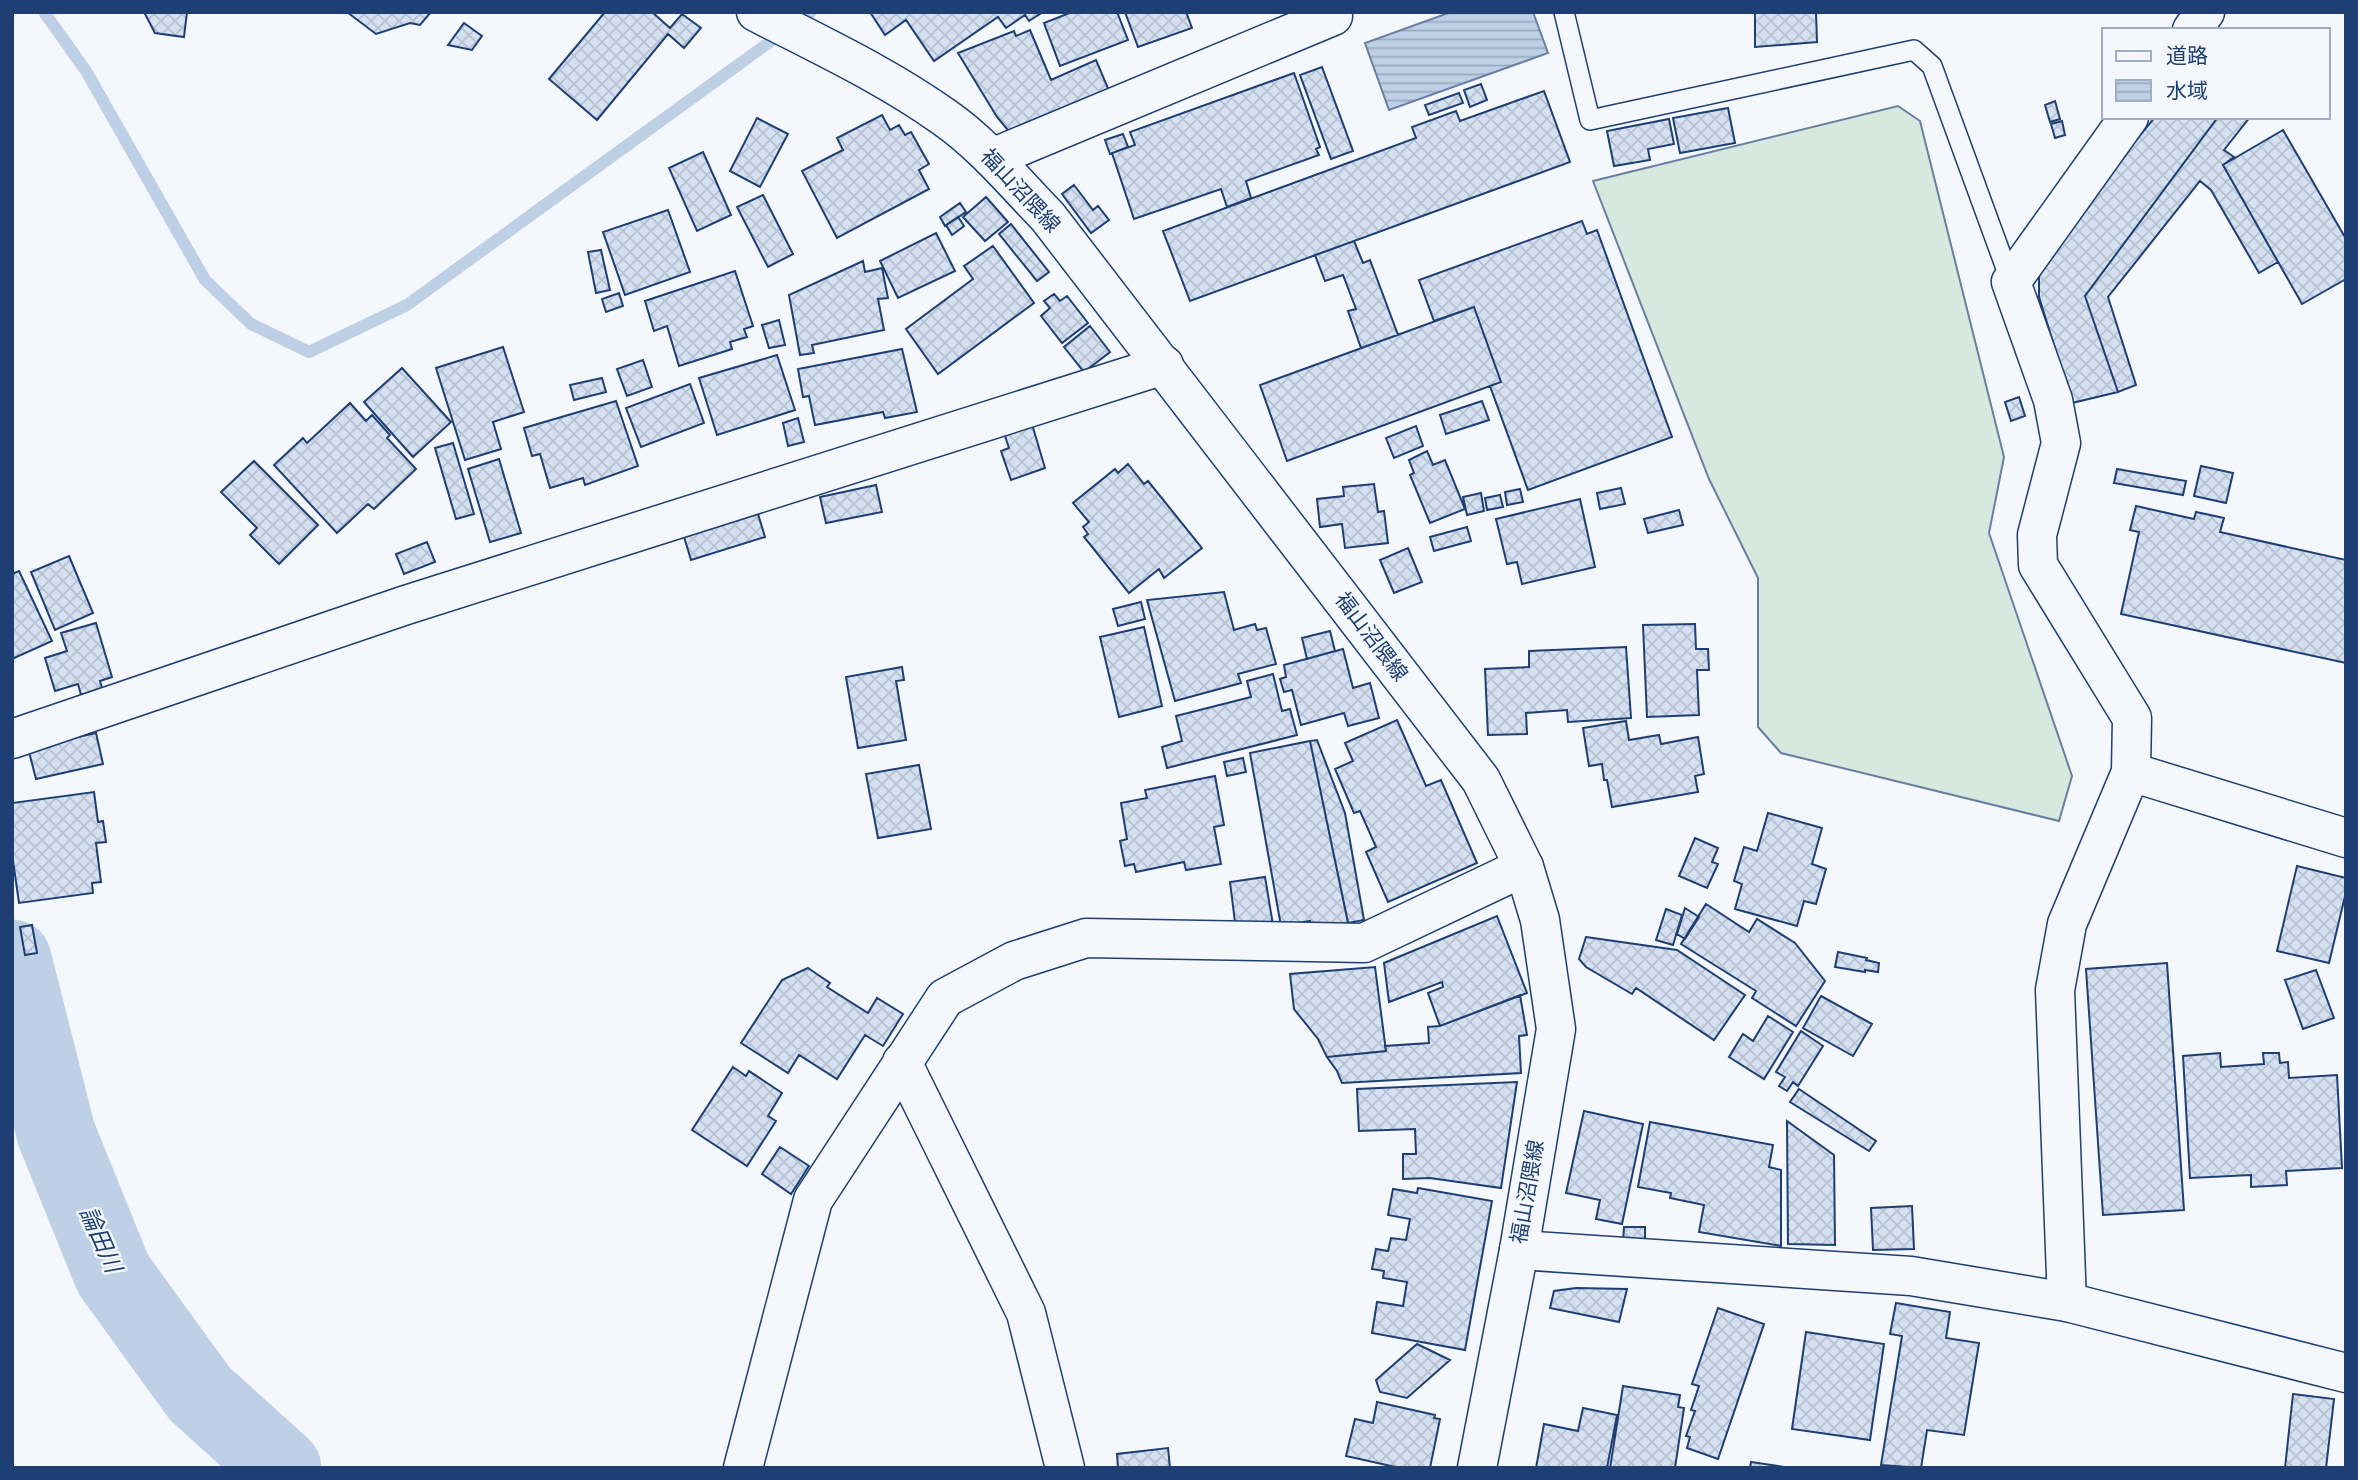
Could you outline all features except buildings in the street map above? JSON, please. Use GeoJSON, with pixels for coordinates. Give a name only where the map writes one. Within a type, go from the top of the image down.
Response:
{"type":"FeatureCollection","features":[{"type":"Feature","properties":{"kind":"street","name":"福山沼隈線"},"geometry":{"type":"LineString","coordinates":[[756,12],[892,83],[946,118],[992,158],[1048,217],[1481,780],[1524,867],[1540,920],[1556,1029],[1519,1250],[1477,1468]]}},
{"type":"Feature","properties":{"kind":"street"},"geometry":{"type":"LineString","coordinates":[[2193,28],[2205,12]]}},
{"type":"Feature","properties":{"kind":"street"},"geometry":{"type":"LineString","coordinates":[[992,158],[1336,14]]}},
{"type":"Feature","properties":{"kind":"street"},"geometry":{"type":"LineString","coordinates":[[2067,1302],[2055,990],[2067,923],[2131,772],[2132,718],[2038,565],[2037,535],[2061,443],[2053,400],[2011,282],[2128,119]]}},
{"type":"Feature","properties":{"kind":"street"},"geometry":{"type":"LineString","coordinates":[[12,739],[406,605],[1164,365]]}},
{"type":"Feature","properties":{"kind":"street"},"geometry":{"type":"LineString","coordinates":[[2131,772],[2346,838]]}},
{"type":"Feature","properties":{"kind":"street"},"geometry":{"type":"LineString","coordinates":[[743,1468],[813,1200],[945,998],[1014,961],[1086,938],[1364,943],[1524,867]]}},
{"type":"Feature","properties":{"kind":"street"},"geometry":{"type":"LineString","coordinates":[[902,1062],[1026,1313],[1065,1468]]}},
{"type":"Feature","properties":{"kind":"street"},"geometry":{"type":"LineString","coordinates":[[1519,1250],[1911,1276],[2067,1302],[2346,1373]]}},
{"type":"Feature","properties":{"kind":"lane"},"geometry":{"type":"LineString","coordinates":[[1564,12],[1590,120],[1914,50],[1932,66],[2011,282]]}},
{"type":"Feature","properties":{"kind":"shaded area"},"geometry":{"type":"Polygon","coordinates":[[[1898,106],[1920,121],[2004,457],[1989,533],[2072,776],[2059,821],[1781,753],[1758,727],[1758,578],[1709,479],[1593,181],[1898,106]]]}},
{"type":"Feature","properties":{"kind":"water"},"geometry":{"type":"Polygon","coordinates":[[[1451,12],[1533,12],[1548,53],[1389,110],[1365,43],[1451,12]]]}},
{"type":"Feature","properties":{"kind":"waterway"},"geometry":{"type":"LineString","coordinates":[[44,12],[86,71],[205,280],[251,324],[309,352],[407,305],[811,12]]}},
{"type":"Feature","properties":{"kind":"waterway","name":"論田川"},"geometry":{"type":"LineString","coordinates":[[12,959],[56,1133],[113,1274],[200,1394],[282,1468]]}}]}
